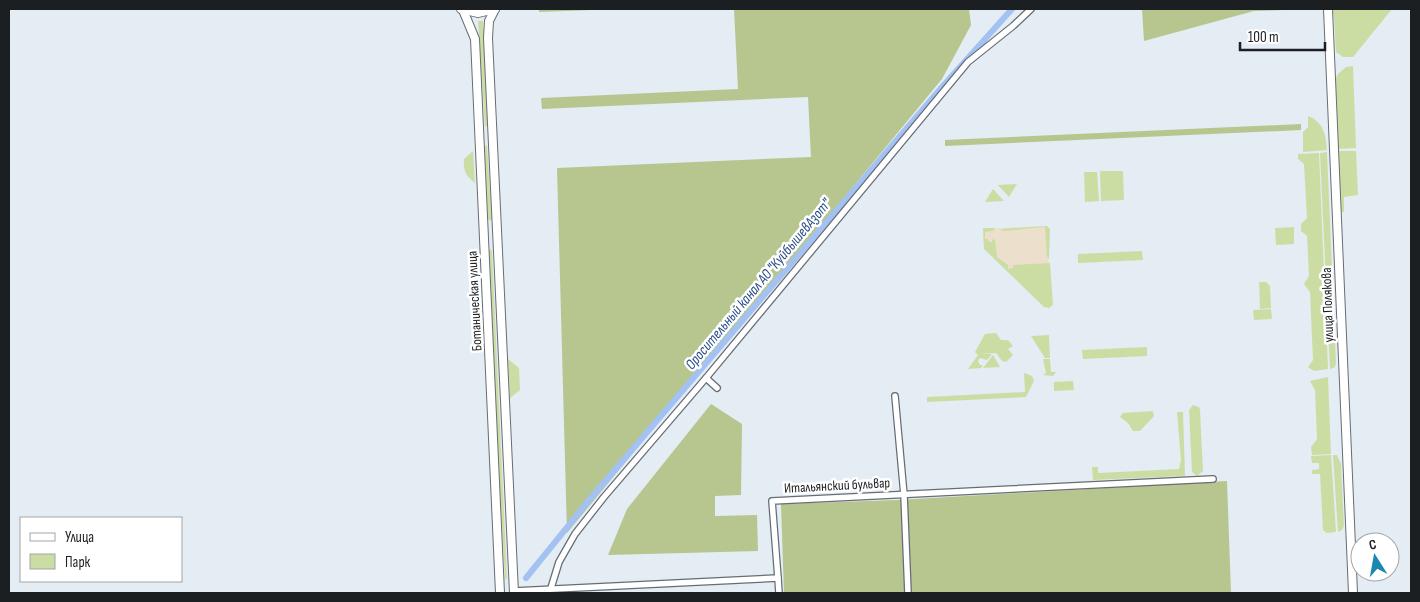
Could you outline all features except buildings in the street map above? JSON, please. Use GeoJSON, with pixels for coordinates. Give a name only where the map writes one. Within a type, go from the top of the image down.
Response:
{"type":"FeatureCollection","features":[{"type":"Feature","properties":{"kind":"main road"},"geometry":{"type":"LineString","coordinates":[[462,9],[478,12],[495,9]]}},
{"type":"Feature","properties":{"kind":"main road","name":"Ботаническая улица"},"geometry":{"type":"LineString","coordinates":[[462,9],[474,39],[500,593]]}},
{"type":"Feature","properties":{"kind":"main road","name":"Ботаническая улица"},"geometry":{"type":"LineString","coordinates":[[495,9],[489,21],[488,38],[514,589]]}},
{"type":"Feature","properties":{"kind":"main road","name":"улица Полякова"},"geometry":{"type":"LineString","coordinates":[[1326,11],[1353,593]]}},
{"type":"Feature","properties":{"kind":"main road"},"geometry":{"type":"LineString","coordinates":[[479,139],[493,138]]}},
{"type":"Feature","properties":{"kind":"main road"},"geometry":{"type":"LineString","coordinates":[[484,233],[497,232]]}},
{"type":"Feature","properties":{"kind":"main road"},"geometry":{"type":"LineString","coordinates":[[500,584],[514,589]]}},
{"type":"Feature","properties":{"kind":"street"},"geometry":{"type":"LineString","coordinates":[[551,588],[559,562],[575,534],[968,62],[1013,26],[1030,9]]}},
{"type":"Feature","properties":{"kind":"street"},"geometry":{"type":"LineString","coordinates":[[706,378],[717,388]]}},
{"type":"Feature","properties":{"kind":"street"},"geometry":{"type":"LineString","coordinates":[[895,396],[904,495],[908,593]]}},
{"type":"Feature","properties":{"kind":"street","name":"Итальянский бульвар"},"geometry":{"type":"LineString","coordinates":[[778,578],[772,501],[1213,479]]}},
{"type":"Feature","properties":{"kind":"street"},"geometry":{"type":"LineString","coordinates":[[514,589],[778,578],[778,593]]}},
{"type":"Feature","properties":{"kind":"shaded area"},"geometry":{"type":"Polygon","coordinates":[[[1047,226],[1051,303],[1044,304],[984,246],[983,229],[1047,226]]]}},
{"type":"Feature","properties":{"kind":"green space"},"geometry":{"type":"Polygon","coordinates":[[[539,9],[619,9],[539,12],[539,9]]]}},
{"type":"Feature","properties":{"kind":"green space"},"geometry":{"type":"Polygon","coordinates":[[[734,9],[969,9],[971,25],[942,79],[567,533],[557,168],[811,157],[808,97],[542,109],[541,98],[738,89],[734,9]]]}},
{"type":"Feature","properties":{"kind":"green space"},"geometry":{"type":"Polygon","coordinates":[[[1142,9],[1313,9],[1254,11],[1144,41],[1142,9]]]}},
{"type":"Feature","properties":{"kind":"green space"},"geometry":{"type":"Polygon","coordinates":[[[1332,9],[1392,9],[1353,57],[1343,57],[1336,52],[1332,9]]]}},
{"type":"Feature","properties":{"kind":"green space"},"geometry":{"type":"Polygon","coordinates":[[[478,21],[483,21],[488,125],[485,127],[478,21]]]}},
{"type":"Feature","properties":{"kind":"green space"},"geometry":{"type":"Polygon","coordinates":[[[1353,66],[1356,148],[1338,149],[1335,80],[1338,74],[1346,67],[1353,66]]]}},
{"type":"Feature","properties":{"kind":"green space"},"geometry":{"type":"Polygon","coordinates":[[[1308,116],[1321,126],[1325,135],[1327,150],[1303,152],[1303,132],[1308,127],[1308,116]]]}},
{"type":"Feature","properties":{"kind":"green space"},"geometry":{"type":"Polygon","coordinates":[[[1301,124],[1301,130],[945,146],[945,140],[1301,124]]]}},
{"type":"Feature","properties":{"kind":"green space"},"geometry":{"type":"Polygon","coordinates":[[[487,145],[492,219],[490,221],[488,219],[484,147],[487,145]]]}},
{"type":"Feature","properties":{"kind":"green space"},"geometry":{"type":"Polygon","coordinates":[[[473,151],[475,183],[467,175],[464,167],[464,159],[473,151]]]}},
{"type":"Feature","properties":{"kind":"green space"},"geometry":{"type":"Polygon","coordinates":[[[1338,151],[1356,151],[1358,195],[1344,197],[1344,212],[1340,212],[1338,151]]]}},
{"type":"Feature","properties":{"kind":"green space"},"geometry":{"type":"Polygon","coordinates":[[[1327,152],[1336,363],[1335,367],[1330,369],[1320,153],[1327,152]]]}},
{"type":"Feature","properties":{"kind":"green space"},"geometry":{"type":"Polygon","coordinates":[[[1319,153],[1328,369],[1314,371],[1308,367],[1313,360],[1310,292],[1304,284],[1309,276],[1307,236],[1301,231],[1301,224],[1307,218],[1304,164],[1298,159],[1298,154],[1319,153]]]}},
{"type":"Feature","properties":{"kind":"green space"},"geometry":{"type":"Polygon","coordinates":[[[1100,171],[1123,171],[1124,200],[1101,201],[1100,171]]]}},
{"type":"Feature","properties":{"kind":"green space"},"geometry":{"type":"Polygon","coordinates":[[[1084,172],[1097,172],[1099,201],[1085,202],[1084,172]]]}},
{"type":"Feature","properties":{"kind":"green space"},"geometry":{"type":"Polygon","coordinates":[[[1017,184],[1009,197],[998,185],[1017,184]]]}},
{"type":"Feature","properties":{"kind":"green space"},"geometry":{"type":"Polygon","coordinates":[[[993,189],[1004,201],[985,202],[993,189]]]}},
{"type":"Feature","properties":{"kind":"green space"},"geometry":{"type":"Polygon","coordinates":[[[1047,226],[1050,229],[1049,259],[1047,257],[1045,227],[1004,231],[1000,229],[1047,226]]]}},
{"type":"Feature","properties":{"kind":"green space"},"geometry":{"type":"Polygon","coordinates":[[[1294,227],[1294,244],[1276,245],[1275,228],[1294,227]]]}},
{"type":"Feature","properties":{"kind":"green space"},"geometry":{"type":"Polygon","coordinates":[[[983,228],[995,228],[993,231],[985,232],[985,239],[988,239],[989,242],[992,242],[992,239],[995,240],[997,257],[1008,265],[1008,269],[1013,268],[1013,265],[1050,263],[1053,305],[1049,308],[1044,307],[984,249],[983,228]]]}},
{"type":"Feature","properties":{"kind":"green space"},"geometry":{"type":"Polygon","coordinates":[[[491,249],[507,578],[505,580],[487,251],[491,249]]]}},
{"type":"Feature","properties":{"kind":"green space"},"geometry":{"type":"Polygon","coordinates":[[[1142,251],[1143,260],[1078,263],[1078,254],[1142,251]]]}},
{"type":"Feature","properties":{"kind":"green space"},"geometry":{"type":"Polygon","coordinates":[[[1259,282],[1266,282],[1270,286],[1271,308],[1260,309],[1259,282]]]}},
{"type":"Feature","properties":{"kind":"green space"},"geometry":{"type":"Polygon","coordinates":[[[1271,309],[1272,319],[1254,320],[1253,310],[1271,309]]]}},
{"type":"Feature","properties":{"kind":"green space"},"geometry":{"type":"Polygon","coordinates":[[[996,333],[1001,340],[1008,340],[1013,346],[1008,349],[1013,355],[1006,362],[1002,361],[996,353],[981,354],[992,354],[987,360],[980,358],[978,361],[980,365],[983,365],[981,368],[968,369],[978,355],[975,352],[985,334],[996,333]]]}},
{"type":"Feature","properties":{"kind":"green space"},"geometry":{"type":"Polygon","coordinates":[[[1049,335],[1050,358],[1045,358],[1031,336],[1049,335]]]}},
{"type":"Feature","properties":{"kind":"green space"},"geometry":{"type":"Polygon","coordinates":[[[1147,347],[1147,356],[1083,359],[1082,350],[1147,347]]]}},
{"type":"Feature","properties":{"kind":"green space"},"geometry":{"type":"Polygon","coordinates":[[[993,355],[1000,367],[983,368],[993,355]]]}},
{"type":"Feature","properties":{"kind":"green space"},"geometry":{"type":"Polygon","coordinates":[[[508,359],[519,368],[520,390],[510,398],[508,359]]]}},
{"type":"Feature","properties":{"kind":"green space"},"geometry":{"type":"Polygon","coordinates":[[[1043,359],[1050,359],[1051,372],[1056,372],[1053,376],[1043,375],[1046,373],[1043,359]]]}},
{"type":"Feature","properties":{"kind":"green space"},"geometry":{"type":"Polygon","coordinates":[[[1024,373],[1032,376],[1034,381],[1026,397],[927,402],[927,397],[1025,392],[1024,373]]]}},
{"type":"Feature","properties":{"kind":"green space"},"geometry":{"type":"Polygon","coordinates":[[[1328,377],[1331,454],[1312,455],[1311,447],[1317,439],[1315,390],[1310,381],[1328,377]]]}},
{"type":"Feature","properties":{"kind":"green space"},"geometry":{"type":"Polygon","coordinates":[[[1073,381],[1074,390],[1054,391],[1054,382],[1073,381]]]}},
{"type":"Feature","properties":{"kind":"green space"},"geometry":{"type":"Polygon","coordinates":[[[711,404],[742,424],[741,495],[715,496],[715,516],[757,515],[758,551],[608,555],[627,509],[711,404]]]}},
{"type":"Feature","properties":{"kind":"green space"},"geometry":{"type":"Polygon","coordinates":[[[1193,405],[1199,407],[1200,410],[1203,471],[1197,476],[1192,472],[1189,410],[1193,405]]]}},
{"type":"Feature","properties":{"kind":"green space"},"geometry":{"type":"Polygon","coordinates":[[[1153,411],[1154,416],[1140,431],[1133,431],[1128,423],[1120,417],[1123,413],[1153,411]]]}},
{"type":"Feature","properties":{"kind":"green space"},"geometry":{"type":"Polygon","coordinates":[[[1177,412],[1183,412],[1185,476],[1093,480],[1092,467],[1098,467],[1098,473],[1179,469],[1181,460],[1177,412]]]}},
{"type":"Feature","properties":{"kind":"green space"},"geometry":{"type":"Polygon","coordinates":[[[1331,455],[1336,532],[1327,533],[1323,530],[1320,474],[1312,474],[1312,470],[1319,469],[1319,463],[1312,463],[1311,456],[1331,455]]]}},
{"type":"Feature","properties":{"kind":"green space"},"geometry":{"type":"Polygon","coordinates":[[[1333,455],[1337,455],[1341,464],[1344,526],[1338,532],[1333,455]]]}},
{"type":"Feature","properties":{"kind":"green space"},"geometry":{"type":"Polygon","coordinates":[[[1227,481],[1231,593],[784,593],[781,504],[897,500],[1227,481]]]}},
{"type":"Feature","properties":{"kind":"waterway","name":"Оросительный канал АО \"КуйбышевАзот\""},"geometry":{"type":"LineString","coordinates":[[526,578],[590,499],[942,87],[1012,9]]}}]}
